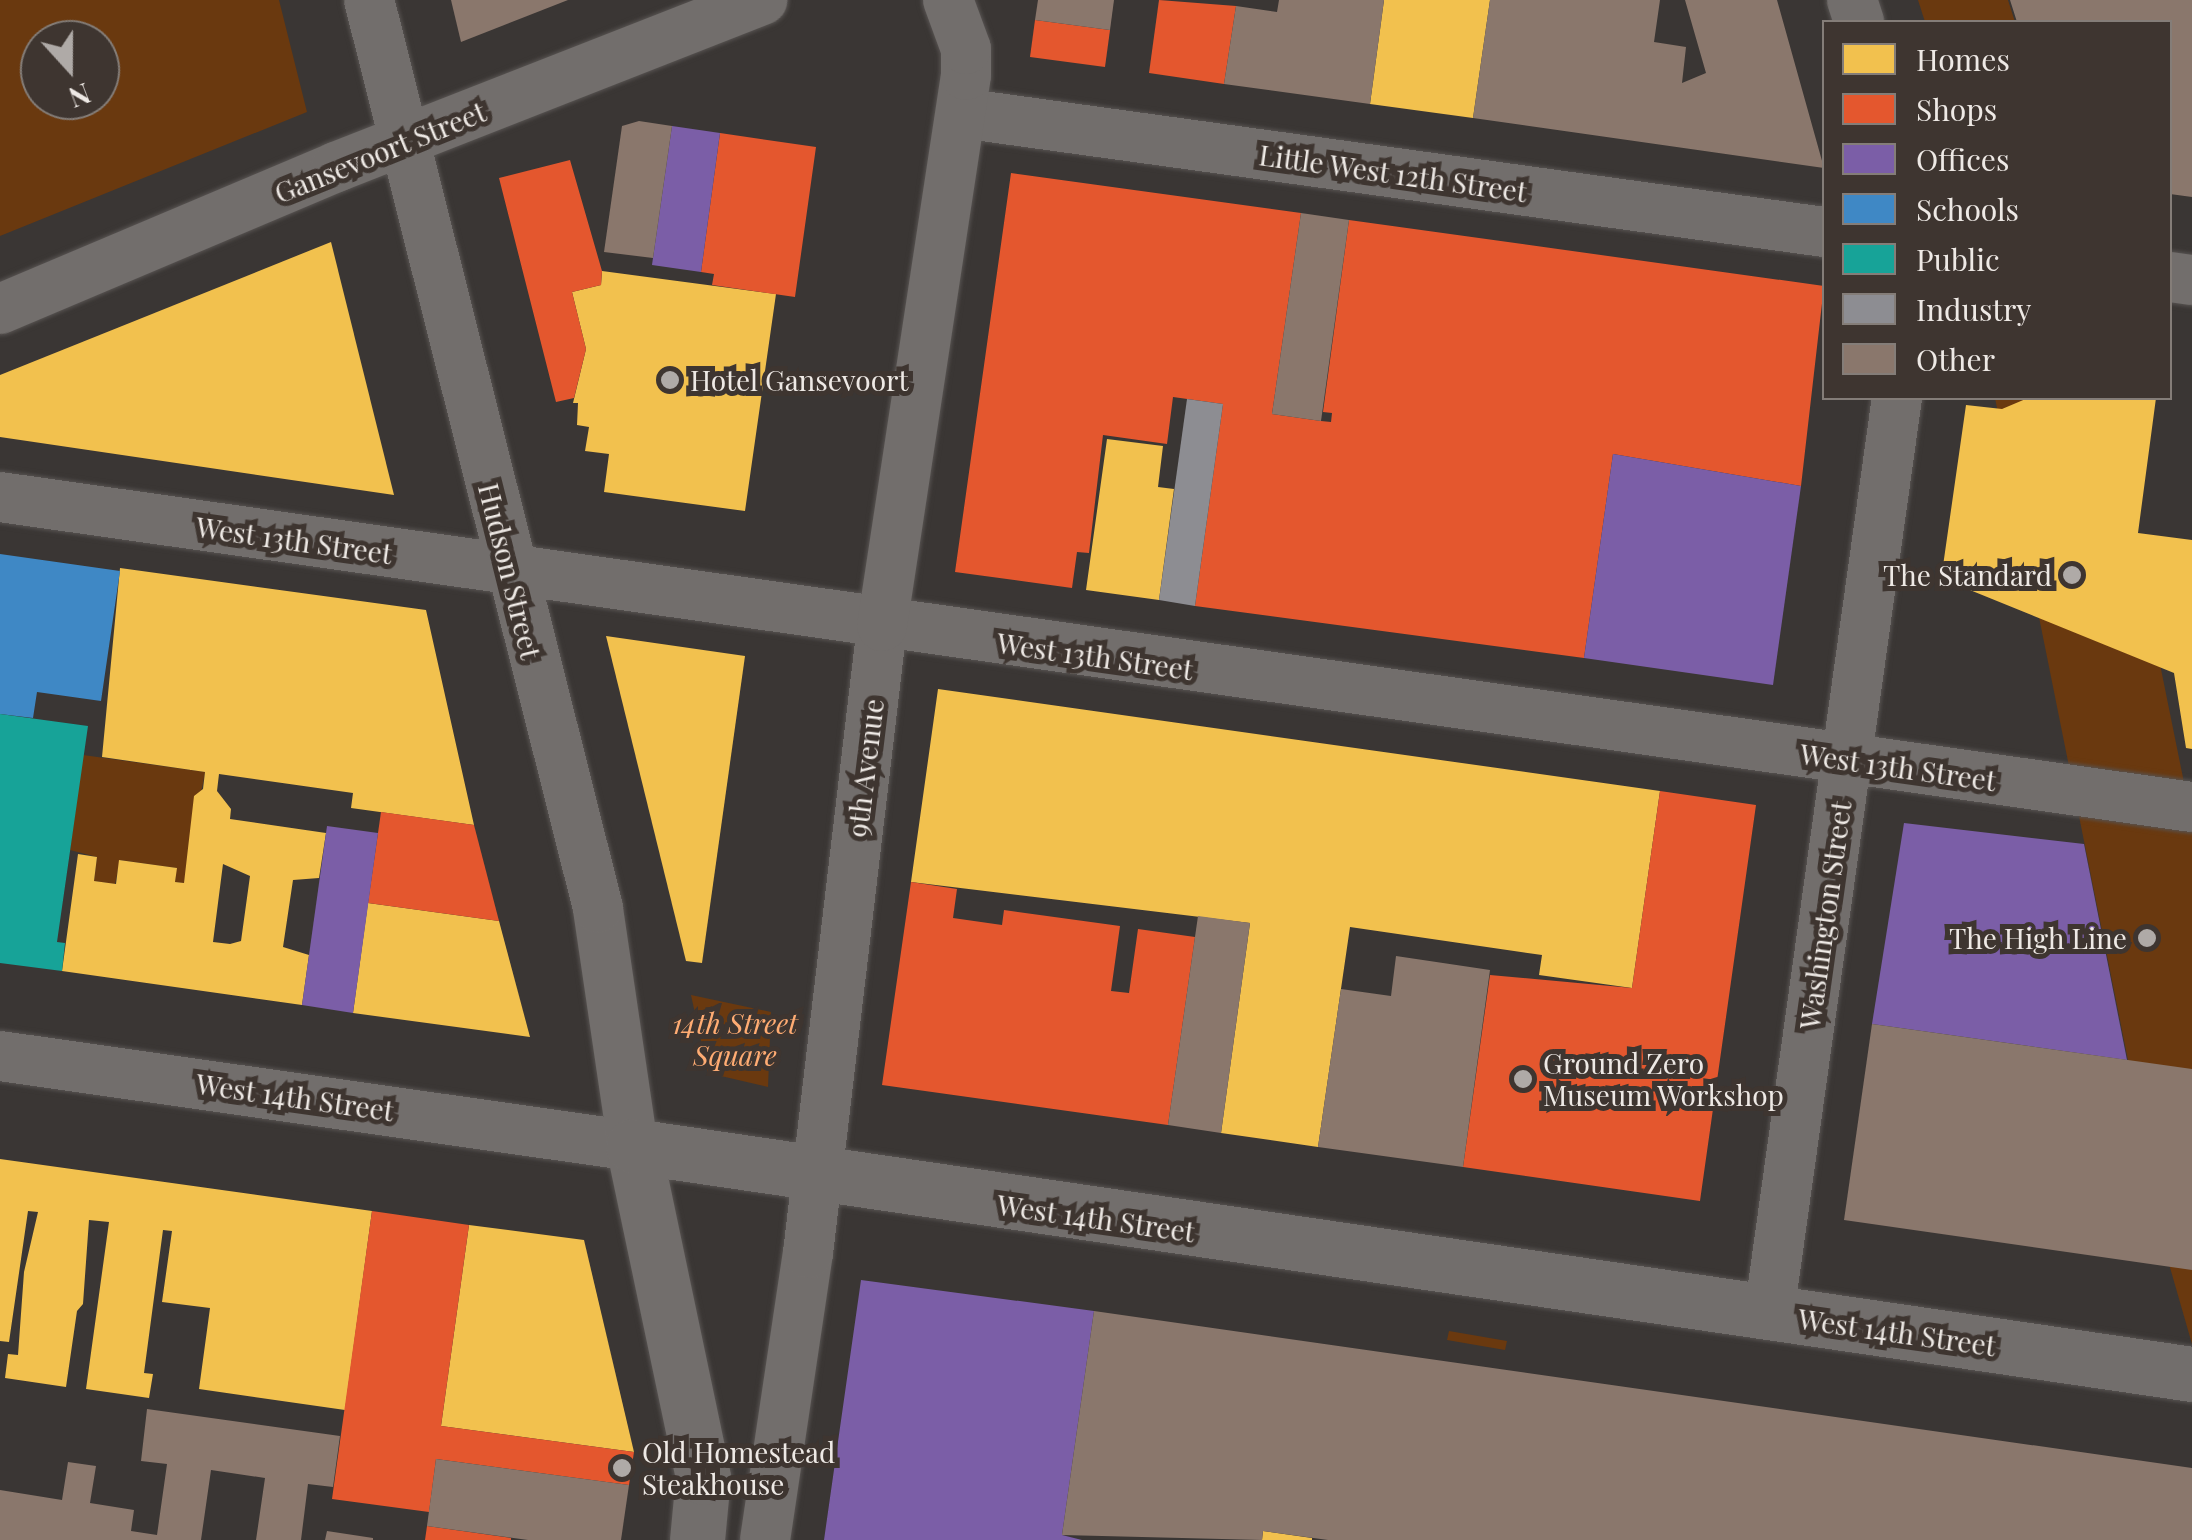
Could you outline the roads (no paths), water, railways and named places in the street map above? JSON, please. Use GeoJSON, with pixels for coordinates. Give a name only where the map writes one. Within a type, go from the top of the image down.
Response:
{"type":"FeatureCollection","features":[{"type":"Feature","properties":{"kind":"main road","name":"West 14th Street"},"geometry":{"type":"LineString","coordinates":[[632,1146],[814,1176],[2192,1374]]}},
{"type":"Feature","properties":{"kind":"main road"},"geometry":{"type":"LineString","coordinates":[[632,1146],[703,1477],[696,1540]]}},
{"type":"Feature","properties":{"kind":"street","name":"Hudson Street"},"geometry":{"type":"LineString","coordinates":[[369,0],[509,571],[598,908],[632,1146]]}},
{"type":"Feature","properties":{"kind":"street","name":"Gansevoort Street"},"geometry":{"type":"LineString","coordinates":[[0,309],[762,0]]}},
{"type":"Feature","properties":{"kind":"street","name":"9th Avenue"},"geometry":{"type":"LineString","coordinates":[[765,1540],[882,626],[962,113],[966,48],[948,0]]}},
{"type":"Feature","properties":{"kind":"street","name":"Little West 12th Street"},"geometry":{"type":"LineString","coordinates":[[962,113],[1822,232]]}},
{"type":"Feature","properties":{"kind":"street","name":"Washington Street"},"geometry":{"type":"LineString","coordinates":[[1770,1314],[1897,400]]}},
{"type":"Feature","properties":{"kind":"street","name":"West 13th Street"},"geometry":{"type":"LineString","coordinates":[[0,497],[882,626],[2192,807]]}},
{"type":"Feature","properties":{"kind":"street","name":"West 14th Street"},"geometry":{"type":"LineString","coordinates":[[0,1056],[632,1146]]}},
{"type":"Feature","properties":{"kind":"place","name":"Hotel Gansevoort"},"geometry":{"type":"Point","coordinates":[670,380]}},
{"type":"Feature","properties":{"kind":"place","name":"The Standard"},"geometry":{"type":"Point","coordinates":[2072,575]}},
{"type":"Feature","properties":{"kind":"place","name":"The High Line"},"geometry":{"type":"Point","coordinates":[2147,938]}},
{"type":"Feature","properties":{"kind":"place","name":"Ground Zero Museum Workshop"},"geometry":{"type":"Point","coordinates":[1523,1079]}},
{"type":"Feature","properties":{"kind":"place","name":"Old Homestead Steakhouse"},"geometry":{"type":"Point","coordinates":[622,1468]}},
{"type":"Feature","properties":{"kind":"park label","name":"14th Street Square"},"geometry":{"type":"Point","coordinates":[735,1039]}}]}
